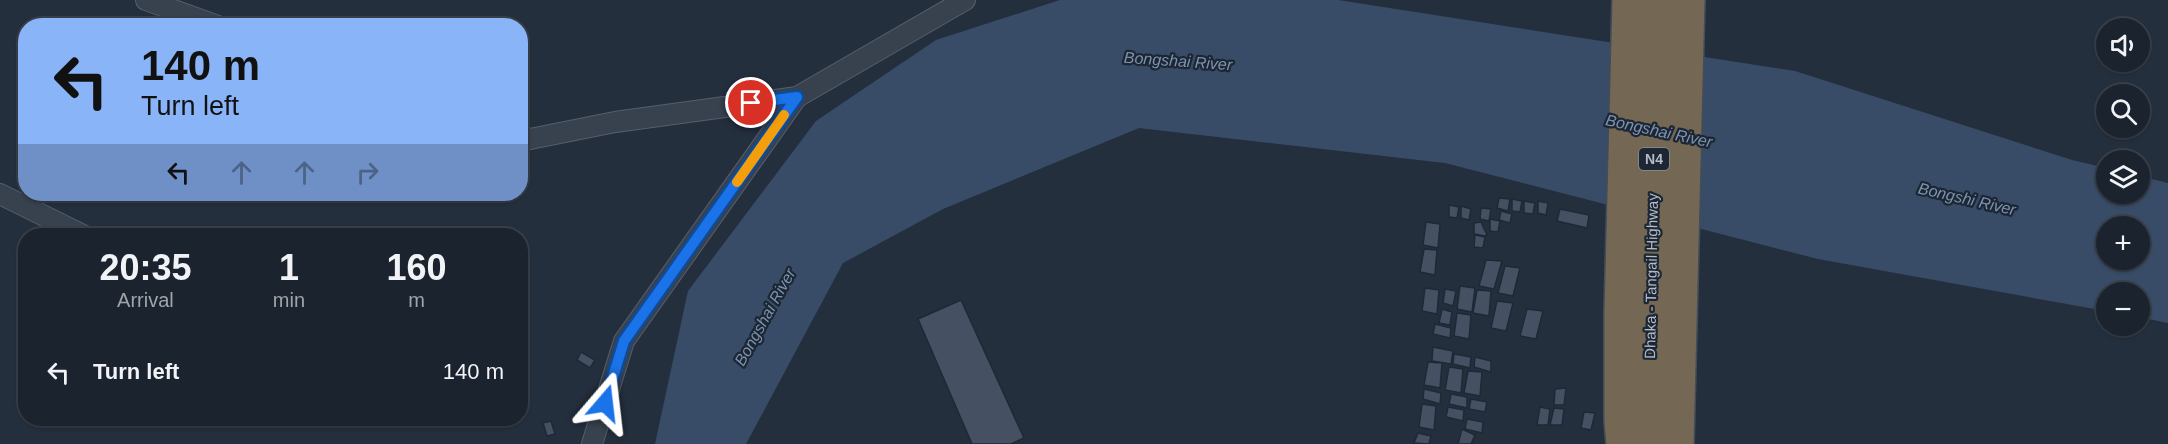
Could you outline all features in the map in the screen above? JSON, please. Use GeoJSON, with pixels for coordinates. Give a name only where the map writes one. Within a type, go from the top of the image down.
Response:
{"type":"FeatureCollection","features":[{"type":"Feature","properties":{"kind":"highway"},"geometry":{"type":"LineString","coordinates":[[1623,444],[1621,421],[1651,317],[1629,0]]}},
{"type":"Feature","properties":{"kind":"highway","name":"Dhaka - Tangail Highway"},"geometry":{"type":"LineString","coordinates":[[1647,444],[1657,0]]}},
{"type":"Feature","properties":{"kind":"highway","name":"N4"},"geometry":{"type":"LineString","coordinates":[[1651,317],[1688,0]]}},
{"type":"Feature","properties":{"kind":"highway","name":"Dhaka - Tangail Highway"},"geometry":{"type":"LineString","coordinates":[[1651,317],[1677,444]]}},
{"type":"Feature","properties":{"kind":"street"},"geometry":{"type":"LineString","coordinates":[[146,0],[196,18]]}},
{"type":"Feature","properties":{"kind":"street"},"geometry":{"type":"LineString","coordinates":[[528,139],[615,122],[797,97],[965,0]]}},
{"type":"Feature","properties":{"kind":"street"},"geometry":{"type":"LineString","coordinates":[[592,444],[624,341],[797,97]]}},
{"type":"Feature","properties":{"kind":"street"},"geometry":{"type":"LineString","coordinates":[[0,194],[69,228]]}},
{"type":"Feature","properties":{"kind":"water"},"geometry":{"type":"Polygon","coordinates":[[[1060,0],[1338,0],[1795,71],[2072,160],[2096,166],[2096,204],[2150,204],[2150,179],[2168,183],[2168,323],[2150,319],[2150,282],[2096,282],[2096,309],[1818,259],[1445,163],[1139,128],[943,209],[843,263],[746,444],[655,444],[688,291],[816,121],[936,40],[1060,0]]]}},
{"type":"Feature","properties":{"kind":"building"},"geometry":{"type":"Polygon","coordinates":[[[1499,198],[1510,199],[1508,211],[1497,208],[1499,198]]]}},
{"type":"Feature","properties":{"kind":"building"},"geometry":{"type":"Polygon","coordinates":[[[1512,199],[1522,201],[1520,212],[1512,211],[1512,199]]]}},
{"type":"Feature","properties":{"kind":"building"},"geometry":{"type":"Polygon","coordinates":[[[1524,201],[1535,203],[1533,214],[1524,213],[1524,201]]]}},
{"type":"Feature","properties":{"kind":"building"},"geometry":{"type":"Polygon","coordinates":[[[1538,201],[1548,203],[1546,215],[1538,213],[1538,201]]]}},
{"type":"Feature","properties":{"kind":"building"},"geometry":{"type":"Polygon","coordinates":[[[1449,205],[1459,207],[1457,218],[1449,217],[1449,205]]]}},
{"type":"Feature","properties":{"kind":"building"},"geometry":{"type":"Polygon","coordinates":[[[1461,206],[1471,209],[1469,220],[1461,218],[1461,206]]]}},
{"type":"Feature","properties":{"kind":"building"},"geometry":{"type":"Polygon","coordinates":[[[1481,208],[1491,209],[1489,221],[1480,219],[1481,208]]]}},
{"type":"Feature","properties":{"kind":"building"},"geometry":{"type":"Polygon","coordinates":[[[1560,209],[1589,215],[1587,228],[1557,221],[1560,209]]]}},
{"type":"Feature","properties":{"kind":"building"},"geometry":{"type":"Polygon","coordinates":[[[1501,211],[1512,214],[1510,223],[1499,220],[1501,211]]]}},
{"type":"Feature","properties":{"kind":"building"},"geometry":{"type":"Polygon","coordinates":[[[1490,219],[1500,221],[1498,232],[1490,231],[1490,219]]]}},
{"type":"Feature","properties":{"kind":"building"},"geometry":{"type":"Polygon","coordinates":[[[1426,222],[1440,224],[1438,248],[1423,245],[1426,222]]]}},
{"type":"Feature","properties":{"kind":"building"},"geometry":{"type":"Polygon","coordinates":[[[1481,222],[1487,235],[1485,236],[1474,234],[1474,223],[1481,222]]]}},
{"type":"Feature","properties":{"kind":"building"},"geometry":{"type":"Polygon","coordinates":[[[1475,235],[1485,237],[1483,248],[1474,247],[1475,235]]]}},
{"type":"Feature","properties":{"kind":"building"},"geometry":{"type":"Polygon","coordinates":[[[1424,249],[1437,250],[1435,275],[1420,272],[1424,249]]]}},
{"type":"Feature","properties":{"kind":"building"},"geometry":{"type":"Polygon","coordinates":[[[1486,260],[1502,261],[1494,289],[1479,286],[1486,260]]]}},
{"type":"Feature","properties":{"kind":"building"},"geometry":{"type":"Polygon","coordinates":[[[1505,266],[1520,268],[1513,296],[1498,293],[1505,266]]]}},
{"type":"Feature","properties":{"kind":"building"},"geometry":{"type":"Polygon","coordinates":[[[1460,286],[1475,288],[1472,312],[1457,309],[1460,286]]]}},
{"type":"Feature","properties":{"kind":"building"},"geometry":{"type":"Polygon","coordinates":[[[1425,288],[1439,290],[1437,314],[1422,311],[1425,288]]]}},
{"type":"Feature","properties":{"kind":"building"},"geometry":{"type":"Polygon","coordinates":[[[1445,289],[1456,291],[1453,306],[1443,303],[1445,289]]]}},
{"type":"Feature","properties":{"kind":"building"},"geometry":{"type":"Polygon","coordinates":[[[1477,290],[1491,291],[1489,316],[1473,313],[1477,290]]]}},
{"type":"Feature","properties":{"kind":"building"},"geometry":{"type":"Polygon","coordinates":[[[961,300],[1024,438],[1011,444],[972,444],[918,319],[961,300]]]}},
{"type":"Feature","properties":{"kind":"building"},"geometry":{"type":"Polygon","coordinates":[[[1497,301],[1513,303],[1506,331],[1491,328],[1497,301]]]}},
{"type":"Feature","properties":{"kind":"building"},"geometry":{"type":"Polygon","coordinates":[[[1442,309],[1452,312],[1450,325],[1439,323],[1442,309]]]}},
{"type":"Feature","properties":{"kind":"building"},"geometry":{"type":"Polygon","coordinates":[[[1527,309],[1543,311],[1536,339],[1520,336],[1527,309]]]}},
{"type":"Feature","properties":{"kind":"building"},"geometry":{"type":"Polygon","coordinates":[[[1457,313],[1471,315],[1469,339],[1454,336],[1457,313]]]}},
{"type":"Feature","properties":{"kind":"building"},"geometry":{"type":"Polygon","coordinates":[[[1435,324],[1451,328],[1450,338],[1433,334],[1435,324]]]}},
{"type":"Feature","properties":{"kind":"building"},"geometry":{"type":"Polygon","coordinates":[[[1433,347],[1453,351],[1451,364],[1432,361],[1433,347]]]}},
{"type":"Feature","properties":{"kind":"building"},"geometry":{"type":"Polygon","coordinates":[[[581,352],[595,360],[590,368],[577,360],[581,352]]]}},
{"type":"Feature","properties":{"kind":"building"},"geometry":{"type":"Polygon","coordinates":[[[1454,354],[1471,357],[1470,368],[1453,364],[1454,354]]]}},
{"type":"Feature","properties":{"kind":"building"},"geometry":{"type":"Polygon","coordinates":[[[1475,357],[1491,361],[1491,372],[1474,367],[1475,357]]]}},
{"type":"Feature","properties":{"kind":"building"},"geometry":{"type":"Polygon","coordinates":[[[1428,362],[1442,363],[1440,388],[1424,385],[1428,362]]]}},
{"type":"Feature","properties":{"kind":"building"},"geometry":{"type":"Polygon","coordinates":[[[1449,367],[1463,369],[1461,393],[1445,390],[1449,367]]]}},
{"type":"Feature","properties":{"kind":"building"},"geometry":{"type":"Polygon","coordinates":[[[1468,371],[1482,372],[1480,396],[1464,393],[1468,371]]]}},
{"type":"Feature","properties":{"kind":"building"},"geometry":{"type":"Polygon","coordinates":[[[1566,388],[1564,405],[1554,405],[1555,389],[1566,388]]]}},
{"type":"Feature","properties":{"kind":"building"},"geometry":{"type":"Polygon","coordinates":[[[1424,389],[1441,393],[1440,404],[1423,399],[1424,389]]]}},
{"type":"Feature","properties":{"kind":"building"},"geometry":{"type":"Polygon","coordinates":[[[1451,394],[1467,397],[1467,408],[1449,404],[1451,394]]]}},
{"type":"Feature","properties":{"kind":"building"},"geometry":{"type":"Polygon","coordinates":[[[1471,399],[1487,402],[1485,412],[1469,409],[1471,399]]]}},
{"type":"Feature","properties":{"kind":"building"},"geometry":{"type":"Polygon","coordinates":[[[1422,404],[1436,406],[1434,430],[1419,427],[1422,404]]]}},
{"type":"Feature","properties":{"kind":"building"},"geometry":{"type":"Polygon","coordinates":[[[1448,407],[1464,410],[1463,421],[1446,417],[1448,407]]]}},
{"type":"Feature","properties":{"kind":"building"},"geometry":{"type":"Polygon","coordinates":[[[1540,407],[1550,409],[1548,425],[1537,425],[1540,407]]]}},
{"type":"Feature","properties":{"kind":"building"},"geometry":{"type":"Polygon","coordinates":[[[1554,408],[1564,409],[1562,425],[1550,425],[1554,408]]]}},
{"type":"Feature","properties":{"kind":"building"},"geometry":{"type":"Polygon","coordinates":[[[1584,412],[1595,413],[1591,430],[1581,428],[1584,412]]]}},
{"type":"Feature","properties":{"kind":"building"},"geometry":{"type":"Polygon","coordinates":[[[1467,419],[1483,422],[1482,433],[1465,429],[1467,419]]]}},
{"type":"Feature","properties":{"kind":"building"},"geometry":{"type":"Polygon","coordinates":[[[551,421],[555,434],[547,436],[543,423],[551,421]]]}},
{"type":"Feature","properties":{"kind":"building"},"geometry":{"type":"Polygon","coordinates":[[[1462,429],[1475,435],[1471,444],[1458,444],[1462,429]]]}},
{"type":"Feature","properties":{"kind":"building"},"geometry":{"type":"Polygon","coordinates":[[[1418,433],[1431,436],[1429,444],[1414,443],[1418,433]]]}},
{"type":"Feature","properties":{"kind":"slow traffic"},"geometry":{"type":"LineString","coordinates":[[737,182],[784,115]]}},
{"type":"Feature","properties":{"kind":"route"},"geometry":{"type":"LineString","coordinates":[[605,403],[624,341],[797,97],[751,103]]}},
{"type":"Feature","properties":{"kind":"water label","name":"Bongshai River"},"geometry":{"type":"Point","coordinates":[1178,61]}},
{"type":"Feature","properties":{"kind":"water label","name":"Bongshai River"},"geometry":{"type":"Point","coordinates":[1659,131]}},
{"type":"Feature","properties":{"kind":"water label","name":"Bongshi River"},"geometry":{"type":"Point","coordinates":[1967,199]}},
{"type":"Feature","properties":{"kind":"water label","name":"Bongshai River"},"geometry":{"type":"Point","coordinates":[765,317]}}]}
